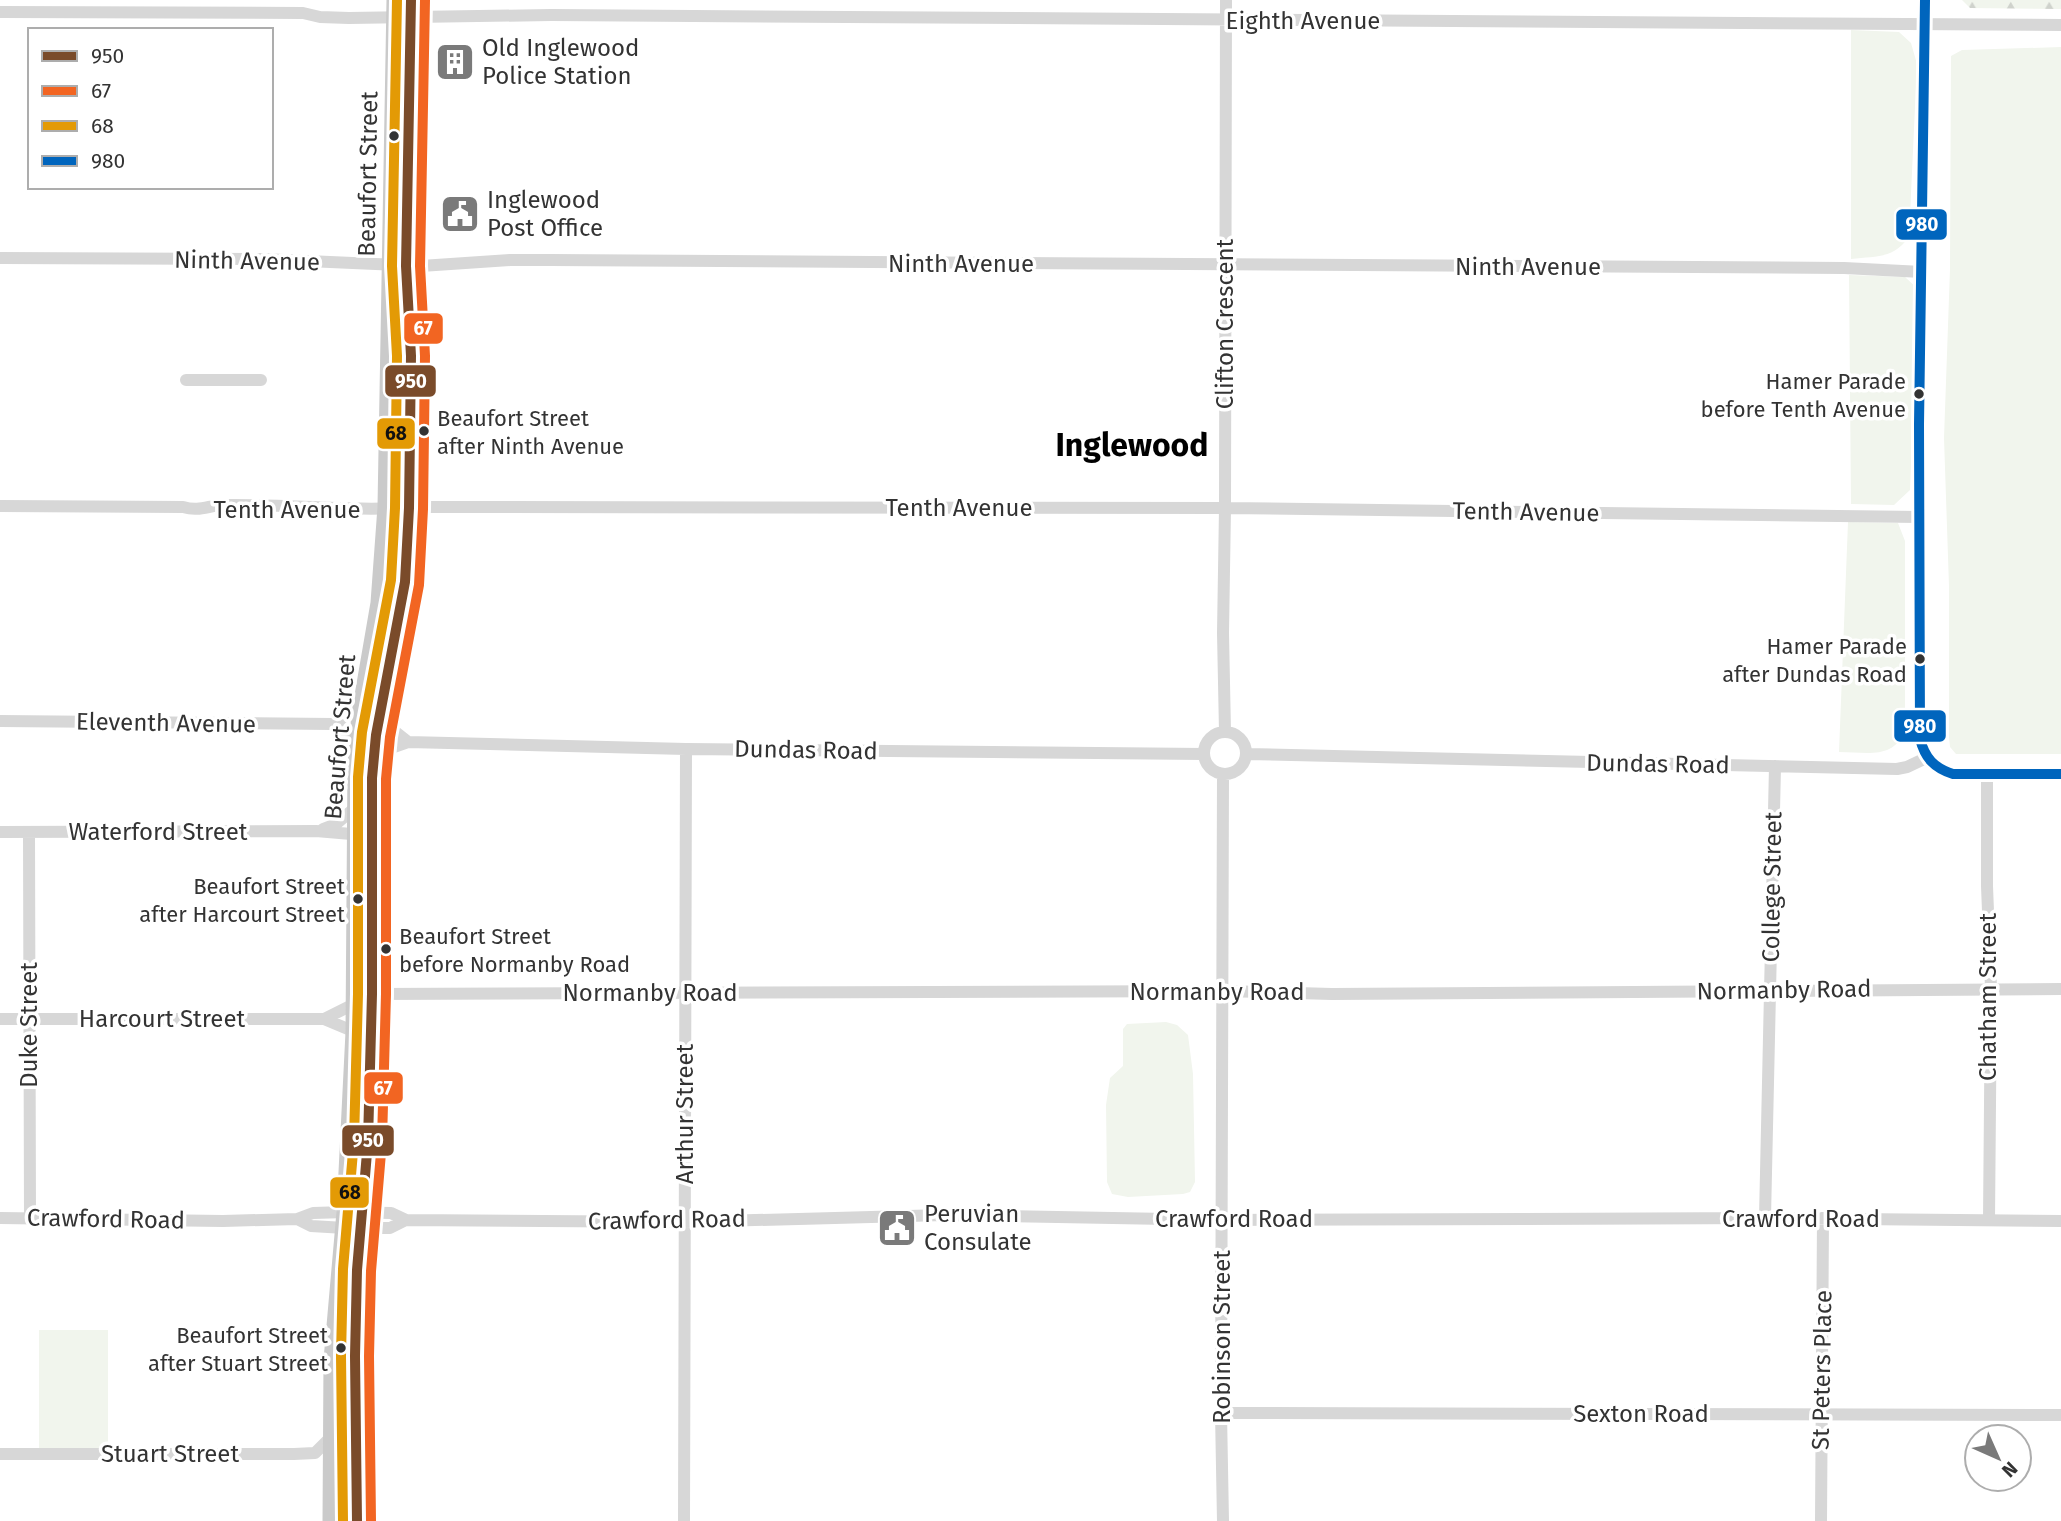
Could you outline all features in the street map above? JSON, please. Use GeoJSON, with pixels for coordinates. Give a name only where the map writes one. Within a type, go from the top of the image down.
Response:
{"type":"FeatureCollection","features":[{"type":"Feature","properties":{"kind":"main road","name":"Beaufort Street"},"geometry":{"type":"LineString","coordinates":[[332,1521],[334,1347],[368,1141],[363,835],[367,748],[387,508],[391,376],[399,265],[404,9]]}},
{"type":"Feature","properties":{"kind":"main road","name":"Beaufort Street"},"geometry":{"type":"LineString","coordinates":[[370,716],[405,582],[411,356],[399,265]]}},
{"type":"Feature","properties":{"kind":"main road","name":"Beaufort Street"},"geometry":{"type":"LineString","coordinates":[[363,835],[356,807],[367,748]]}},
{"type":"Feature","properties":{"kind":"main road","name":"Beaufort Street"},"geometry":{"type":"LineString","coordinates":[[357,1521],[355,1032],[364,998]]}},
{"type":"Feature","properties":{"kind":"street","name":"Clifton Crescent"},"geometry":{"type":"LineString","coordinates":[[1225,732],[1223,633],[1226,508],[1226,0]]}},
{"type":"Feature","properties":{"kind":"street"},"geometry":{"type":"LineString","coordinates":[[1925,0],[1919,517],[1920,738],[1926,758],[1942,771],[1953,774],[2061,774]]}},
{"type":"Feature","properties":{"kind":"street","name":"Eighth Avenue"},"geometry":{"type":"LineString","coordinates":[[0,12],[303,13],[320,17],[404,9],[551,15],[2061,25]]}},
{"type":"Feature","properties":{"kind":"street","name":"Ninth Avenue"},"geometry":{"type":"LineString","coordinates":[[0,258],[262,259],[399,265],[510,260],[1844,268],[1922,272]]}},
{"type":"Feature","properties":{"kind":"street"},"geometry":{"type":"LineString","coordinates":[[186,380],[261,380]]}},
{"type":"Feature","properties":{"kind":"street","name":"Tenth Avenue"},"geometry":{"type":"LineString","coordinates":[[0,506],[183,507],[195,511],[221,505],[350,510],[1226,508],[1919,517]]}},
{"type":"Feature","properties":{"kind":"street","name":"Eleventh Avenue"},"geometry":{"type":"LineString","coordinates":[[0,721],[333,724],[346,716],[370,716]]}},
{"type":"Feature","properties":{"kind":"street"},"geometry":{"type":"LineString","coordinates":[[370,716],[408,742]]}},
{"type":"Feature","properties":{"kind":"street"},"geometry":{"type":"LineString","coordinates":[[333,724],[367,748]]}},
{"type":"Feature","properties":{"kind":"street"},"geometry":{"type":"LineString","coordinates":[[1225,732],[1241,738],[1246,754],[1239,769],[1223,775],[1210,768],[1204,754],[1212,736],[1225,732]]}},
{"type":"Feature","properties":{"kind":"street","name":"Dundas Road"},"geometry":{"type":"LineString","coordinates":[[367,748],[408,742],[686,749],[1204,754]]}},
{"type":"Feature","properties":{"kind":"street","name":"Arthur Street"},"geometry":{"type":"LineString","coordinates":[[684,1521],[686,749]]}},
{"type":"Feature","properties":{"kind":"street","name":"Dundas Road"},"geometry":{"type":"LineString","coordinates":[[1246,754],[1897,769],[1926,758]]}},
{"type":"Feature","properties":{"kind":"street","name":"College Street"},"geometry":{"type":"LineString","coordinates":[[1765,1218],[1775,766]]}},
{"type":"Feature","properties":{"kind":"street","name":"Chatham Street"},"geometry":{"type":"LineString","coordinates":[[1987,774],[1991,988],[1989,1220]]}},
{"type":"Feature","properties":{"kind":"street","name":"Robinson Street"},"geometry":{"type":"LineString","coordinates":[[1223,775],[1223,1521]]}},
{"type":"Feature","properties":{"kind":"street","name":"Waterford Street"},"geometry":{"type":"LineString","coordinates":[[316,831],[336,824],[356,807]]}},
{"type":"Feature","properties":{"kind":"street","name":"Waterford Street"},"geometry":{"type":"LineString","coordinates":[[0,832],[316,831],[363,835]]}},
{"type":"Feature","properties":{"kind":"street","name":"Duke Street"},"geometry":{"type":"LineString","coordinates":[[29,832],[30,1218]]}},
{"type":"Feature","properties":{"kind":"street","name":"Normanby Road"},"geometry":{"type":"LineString","coordinates":[[364,998],[685,993],[1222,991],[1346,994],[2061,989]]}},
{"type":"Feature","properties":{"kind":"street","name":"Harcourt Street"},"geometry":{"type":"LineString","coordinates":[[324,1018],[364,998]]}},
{"type":"Feature","properties":{"kind":"street","name":"Harcourt Street"},"geometry":{"type":"LineString","coordinates":[[0,1019],[324,1018],[355,1032]]}},
{"type":"Feature","properties":{"kind":"street","name":"Crawford Road"},"geometry":{"type":"LineString","coordinates":[[0,1218],[223,1221],[297,1219],[313,1213],[354,1220],[391,1213],[406,1220],[685,1222],[944,1215],[1223,1220],[1824,1218],[2061,1221]]}},
{"type":"Feature","properties":{"kind":"street","name":"St Peters Place"},"geometry":{"type":"LineString","coordinates":[[1821,1521],[1824,1218]]}},
{"type":"Feature","properties":{"kind":"street","name":"Sexton Road"},"geometry":{"type":"LineString","coordinates":[[1221,1413],[2061,1415]]}},
{"type":"Feature","properties":{"kind":"street","name":"Stuart Street"},"geometry":{"type":"LineString","coordinates":[[0,1454],[315,1453],[334,1435]]}},
{"type":"Feature","properties":{"kind":"green space"},"geometry":{"type":"Polygon","coordinates":[[[1962,0],[2061,0],[2061,9],[1970,8],[1962,0]]]}},
{"type":"Feature","properties":{"kind":"green space"},"geometry":{"type":"Polygon","coordinates":[[[1851,30],[1899,32],[1911,43],[1917,64],[1909,237],[1890,253],[1851,259],[1851,30]]]}},
{"type":"Feature","properties":{"kind":"green space"},"geometry":{"type":"Polygon","coordinates":[[[2061,47],[2061,754],[1956,754],[1950,747],[1949,737],[1949,586],[1944,438],[1950,269],[1951,56],[1962,50],[2061,47]]]}},
{"type":"Feature","properties":{"kind":"green space"},"geometry":{"type":"Polygon","coordinates":[[[1849,275],[1905,277],[1918,289],[1910,490],[1894,505],[1851,504],[1849,275]]]}},
{"type":"Feature","properties":{"kind":"green space"},"geometry":{"type":"Polygon","coordinates":[[[1848,522],[1898,523],[1905,541],[1905,730],[1894,746],[1869,753],[1839,752],[1848,522]]]}},
{"type":"Feature","properties":{"kind":"green space"},"geometry":{"type":"Polygon","coordinates":[[[1166,1022],[1177,1025],[1188,1035],[1193,1074],[1195,1182],[1190,1192],[1183,1194],[1128,1197],[1112,1194],[1107,1182],[1106,1105],[1110,1078],[1123,1066],[1123,1029],[1127,1024],[1166,1022]]]}},
{"type":"Feature","properties":{"kind":"green space"},"geometry":{"type":"Polygon","coordinates":[[[39,1330],[108,1330],[108,1454],[39,1454],[39,1330]]]}},
{"type":"Feature","properties":{"kind":"transit line","name":"68"},"geometry":{"type":"LineString","coordinates":[[343,1521],[341,1356],[343,1269],[354,1140],[358,994],[358,777],[362,732],[391,580],[395,508],[397,356],[392,266],[397,0]]}},
{"type":"Feature","properties":{"kind":"transit line","name":"950"},"geometry":{"type":"LineString","coordinates":[[357,1521],[355,1356],[357,1270],[368,1141],[372,994],[372,778],[376,735],[405,582],[409,508],[411,356],[406,266],[411,0]]}},
{"type":"Feature","properties":{"kind":"transit line","name":"67"},"geometry":{"type":"LineString","coordinates":[[371,1521],[369,1356],[371,1271],[382,1141],[386,994],[386,779],[390,737],[419,585],[423,509],[425,356],[420,266],[425,0]]}},
{"type":"Feature","properties":{"kind":"transit line","name":"980"},"geometry":{"type":"LineString","coordinates":[[1925,0],[1919,424],[1920,739],[1931,761],[1953,774],[2061,774]]}},
{"type":"Feature","properties":{"kind":"place","name":"Old Inglewood Police Station"},"geometry":{"type":"Point","coordinates":[455,62]}},
{"type":"Feature","properties":{"kind":"place","name":"Inglewood Post Office"},"geometry":{"type":"Point","coordinates":[460,214]}},
{"type":"Feature","properties":{"kind":"place","name":"Hamer Parade before Tenth Avenue"},"geometry":{"type":"Point","coordinates":[1919,394]}},
{"type":"Feature","properties":{"kind":"place","name":"Beaufort Street after Ninth Avenue"},"geometry":{"type":"Point","coordinates":[424,431]}},
{"type":"Feature","properties":{"kind":"place","name":"Hamer Parade after Dundas Road"},"geometry":{"type":"Point","coordinates":[1920,659]}},
{"type":"Feature","properties":{"kind":"place","name":"Beaufort Street after Harcourt Street"},"geometry":{"type":"Point","coordinates":[358,899]}},
{"type":"Feature","properties":{"kind":"place","name":"Beaufort Street before Normanby Road"},"geometry":{"type":"Point","coordinates":[386,949]}},
{"type":"Feature","properties":{"kind":"place","name":"Peruvian Consulate"},"geometry":{"type":"Point","coordinates":[897,1228]}},
{"type":"Feature","properties":{"kind":"place","name":"Beaufort Street after Stuart Street"},"geometry":{"type":"Point","coordinates":[341,1348]}},
{"type":"Feature","properties":{"kind":"district","name":"Inglewood"},"geometry":{"type":"Point","coordinates":[1132,445]}}]}
